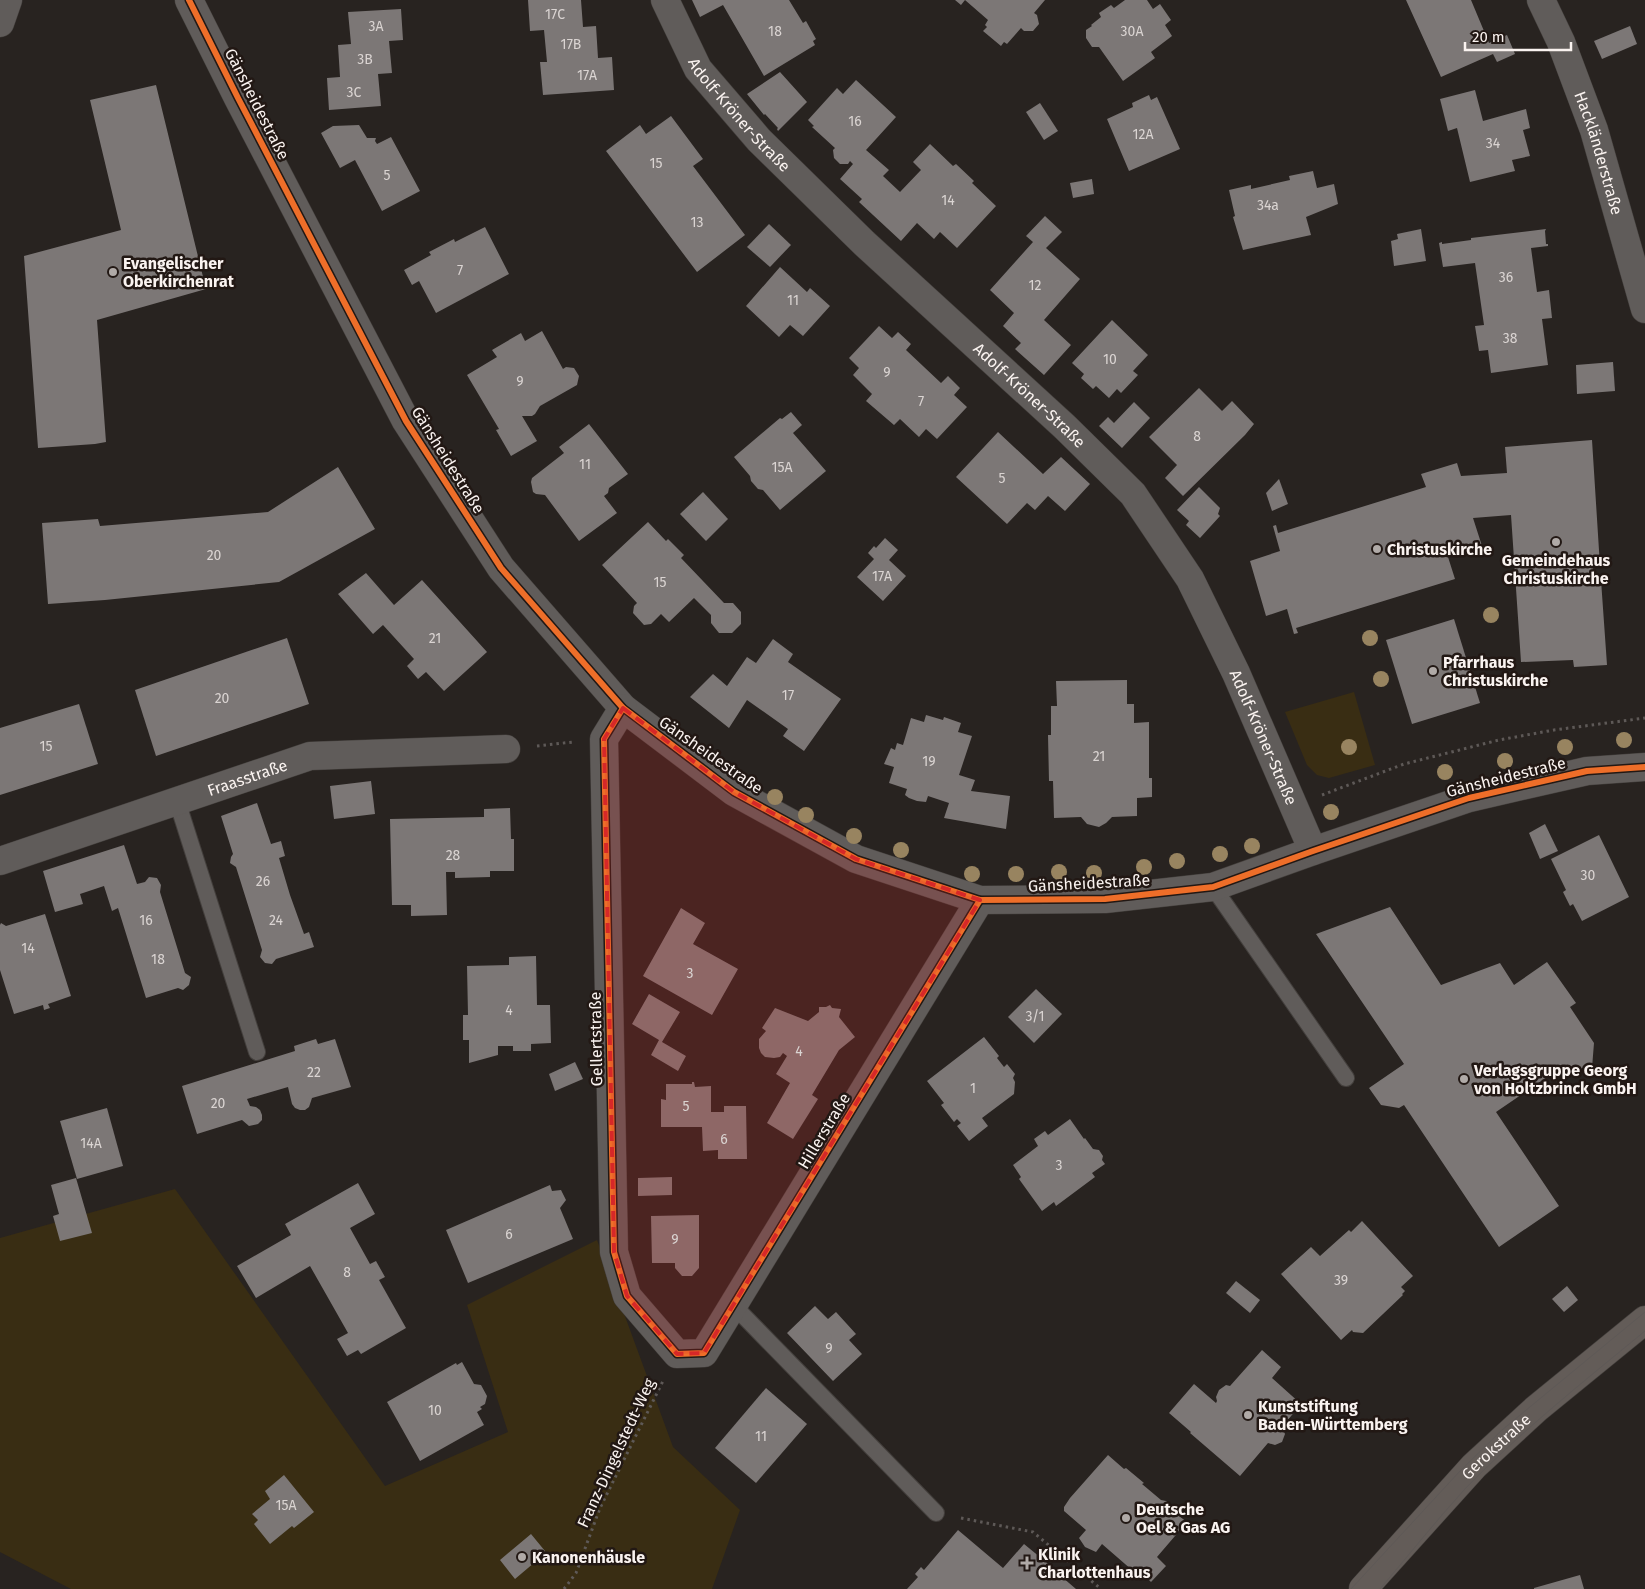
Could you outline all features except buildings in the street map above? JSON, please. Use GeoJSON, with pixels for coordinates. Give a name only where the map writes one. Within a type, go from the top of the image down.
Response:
{"type":"FeatureCollection","features":[{"type":"Feature","properties":{"kind":"street"},"geometry":{"type":"LineString","coordinates":[[0,23],[8,0]]}},
{"type":"Feature","properties":{"kind":"street","name":"Gänsheidestraße"},"geometry":{"type":"LineString","coordinates":[[189,0],[406,421],[501,568],[623,708],[734,792],[856,859],[980,900],[1105,899],[1213,887],[1469,798],[1587,771],[1645,767]]}},
{"type":"Feature","properties":{"kind":"street","name":"Adolf-Kröner-Straße"},"geometry":{"type":"LineString","coordinates":[[665,0],[698,69],[758,140],[864,243],[1065,427],[1132,494],[1190,579],[1236,674],[1313,851]]}},
{"type":"Feature","properties":{"kind":"street","name":"Hackländerstraße"},"geometry":{"type":"LineString","coordinates":[[1541,0],[1561,42],[1594,130],[1645,309]]}},
{"type":"Feature","properties":{"kind":"street"},"geometry":{"type":"LineString","coordinates":[[604,739],[623,708]]}},
{"type":"Feature","properties":{"kind":"street","name":"Gellertstraße"},"geometry":{"type":"LineString","coordinates":[[604,739],[614,1252],[626,1296],[677,1354]]}},
{"type":"Feature","properties":{"kind":"street","name":"Fraasstraße"},"geometry":{"type":"LineString","coordinates":[[0,861],[310,756],[506,749]]}},
{"type":"Feature","properties":{"kind":"street","name":"Hillerstraße"},"geometry":{"type":"LineString","coordinates":[[677,1354],[704,1353],[980,900]]}},
{"type":"Feature","properties":{"kind":"street","name":"Gerokstraße"},"geometry":{"type":"LineString","coordinates":[[1363,1589],[1407,1538],[1474,1466],[1536,1409],[1645,1320]]}},
{"type":"Feature","properties":{"kind":"lane"},"geometry":{"type":"LineString","coordinates":[[177,801],[256,1052]]}},
{"type":"Feature","properties":{"kind":"lane"},"geometry":{"type":"LineString","coordinates":[[1213,887],[1346,1078]]}},
{"type":"Feature","properties":{"kind":"lane"},"geometry":{"type":"LineString","coordinates":[[734,1306],[936,1513]]}},
{"type":"Feature","properties":{"kind":"path"},"geometry":{"type":"LineString","coordinates":[[1294,806],[1404,764],[1499,740],[1554,730],[1645,718]]}},
{"type":"Feature","properties":{"kind":"path"},"geometry":{"type":"LineString","coordinates":[[506,749],[604,739]]}},
{"type":"Feature","properties":{"kind":"path"},"geometry":{"type":"LineString","coordinates":[[936,1513],[1033,1532],[1101,1589]]}},
{"type":"Feature","properties":{"kind":"highlighted area"},"geometry":{"type":"Polygon","coordinates":[[[623,708],[734,792],[856,859],[980,900],[704,1353],[677,1354],[627,1296],[614,1252],[604,739],[623,708]]]}},
{"type":"Feature","properties":{"kind":"shaded area"},"geometry":{"type":"Polygon","coordinates":[[[1354,692],[1375,765],[1329,778],[1317,775],[1307,765],[1285,712],[1354,692]]]}},
{"type":"Feature","properties":{"kind":"shaded area"},"geometry":{"type":"Polygon","coordinates":[[[175,1189],[385,1486],[508,1432],[467,1305],[597,1240],[673,1447],[740,1510],[712,1589],[71,1589],[0,1552],[0,1238],[175,1189]]]}},
{"type":"Feature","properties":{"kind":"tram line"},"geometry":{"type":"LineString","coordinates":[[1351,1589],[1460,1471],[1502,1430],[1645,1312]]}},
{"type":"Feature","properties":{"kind":"tram line"},"geometry":{"type":"LineString","coordinates":[[1380,1589],[1453,1502],[1485,1469],[1552,1408],[1645,1331]]}},
{"type":"Feature","properties":{"kind":"cycle path"},"geometry":{"type":"LineString","coordinates":[[189,0],[406,421],[501,568],[623,708],[734,792],[856,859],[980,900],[1105,899],[1213,887],[1469,798],[1587,771],[1645,767]]}},
{"type":"Feature","properties":{"kind":"cycle path"},"geometry":{"type":"LineString","coordinates":[[623,708],[604,739],[614,1252],[627,1296],[677,1354],[704,1353],[980,900]]}},
{"type":"Feature","properties":{"kind":"place","name":"Evangelischer Oberkirchenrat"},"geometry":{"type":"Point","coordinates":[113,272]}},
{"type":"Feature","properties":{"kind":"place","name":"Gemeindehaus Christuskirche"},"geometry":{"type":"Point","coordinates":[1556,542]}},
{"type":"Feature","properties":{"kind":"place","name":"Christuskirche"},"geometry":{"type":"Point","coordinates":[1377,549]}},
{"type":"Feature","properties":{"kind":"place","name":"Pfarrhaus Christuskirche"},"geometry":{"type":"Point","coordinates":[1433,671]}},
{"type":"Feature","properties":{"kind":"place","name":"Verlagsgruppe Georg von Holtzbrinck GmbH"},"geometry":{"type":"Point","coordinates":[1464,1079]}},
{"type":"Feature","properties":{"kind":"place","name":"Kunststiftung Baden-Württemberg"},"geometry":{"type":"Point","coordinates":[1248,1415]}},
{"type":"Feature","properties":{"kind":"place","name":"Deutsche Oel & Gas AG"},"geometry":{"type":"Point","coordinates":[1126,1518]}},
{"type":"Feature","properties":{"kind":"place","name":"Kanonenhäusle"},"geometry":{"type":"Point","coordinates":[522,1557]}},
{"type":"Feature","properties":{"kind":"place","name":"Klinik Charlottenhaus"},"geometry":{"type":"Point","coordinates":[1027,1563]}}]}
